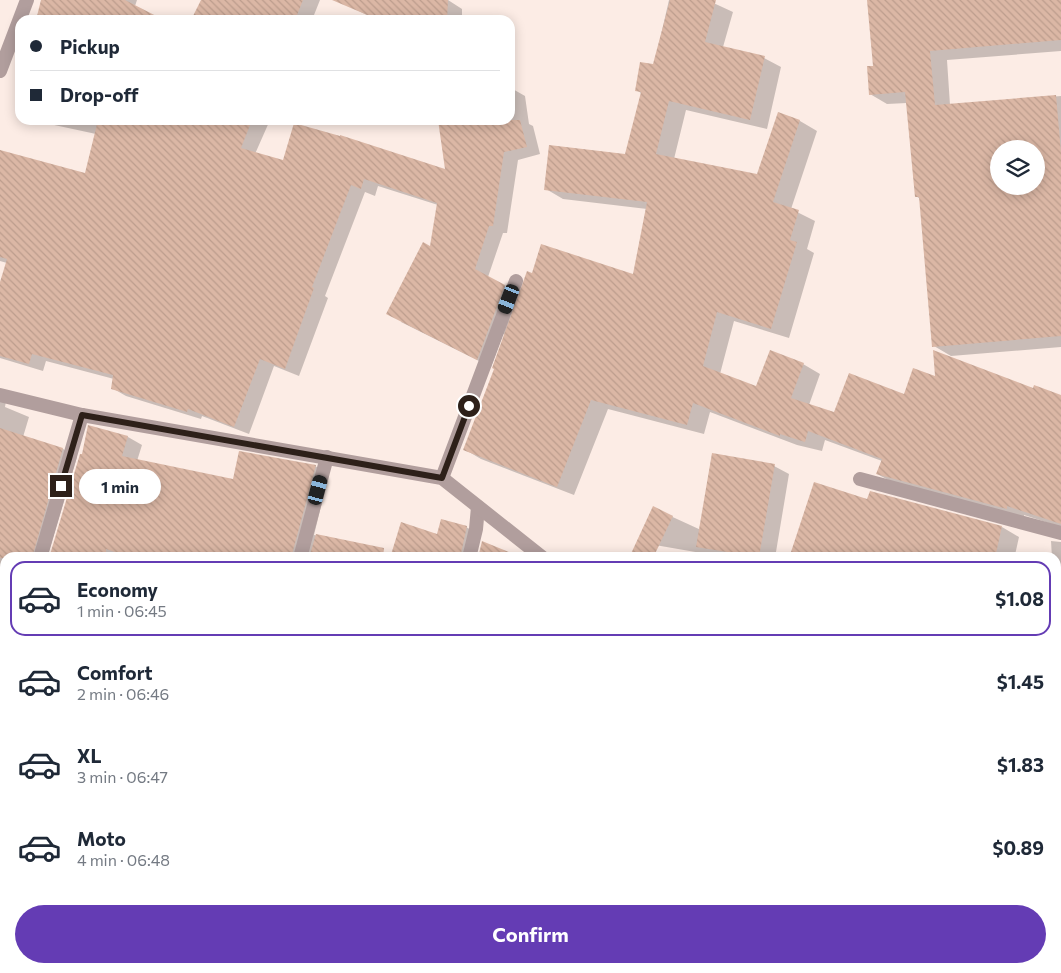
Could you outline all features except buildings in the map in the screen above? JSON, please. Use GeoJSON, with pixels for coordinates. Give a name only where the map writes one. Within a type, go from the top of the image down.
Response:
{"type":"FeatureCollection","features":[{"type":"Feature","properties":{"kind":"street"},"geometry":{"type":"LineString","coordinates":[[21,15],[27,0]]}},
{"type":"Feature","properties":{"kind":"street"},"geometry":{"type":"LineString","coordinates":[[0,71],[15,32]]}},
{"type":"Feature","properties":{"kind":"street"},"geometry":{"type":"LineString","coordinates":[[442,478],[516,281]]}},
{"type":"Feature","properties":{"kind":"street"},"geometry":{"type":"LineString","coordinates":[[0,395],[82,415],[442,478],[535,552]]}},
{"type":"Feature","properties":{"kind":"street"},"geometry":{"type":"LineString","coordinates":[[42,552],[82,415]]}},
{"type":"Feature","properties":{"kind":"street"},"geometry":{"type":"LineString","coordinates":[[302,552],[327,457]]}},
{"type":"Feature","properties":{"kind":"street"},"geometry":{"type":"LineString","coordinates":[[860,479],[1061,533]]}},
{"type":"Feature","properties":{"kind":"street"},"geometry":{"type":"LineString","coordinates":[[470,552],[476,529],[478,507]]}},
{"type":"Feature","properties":{"kind":"route"},"geometry":{"type":"LineString","coordinates":[[61,486],[82,415],[442,478],[469,406]]}}]}
